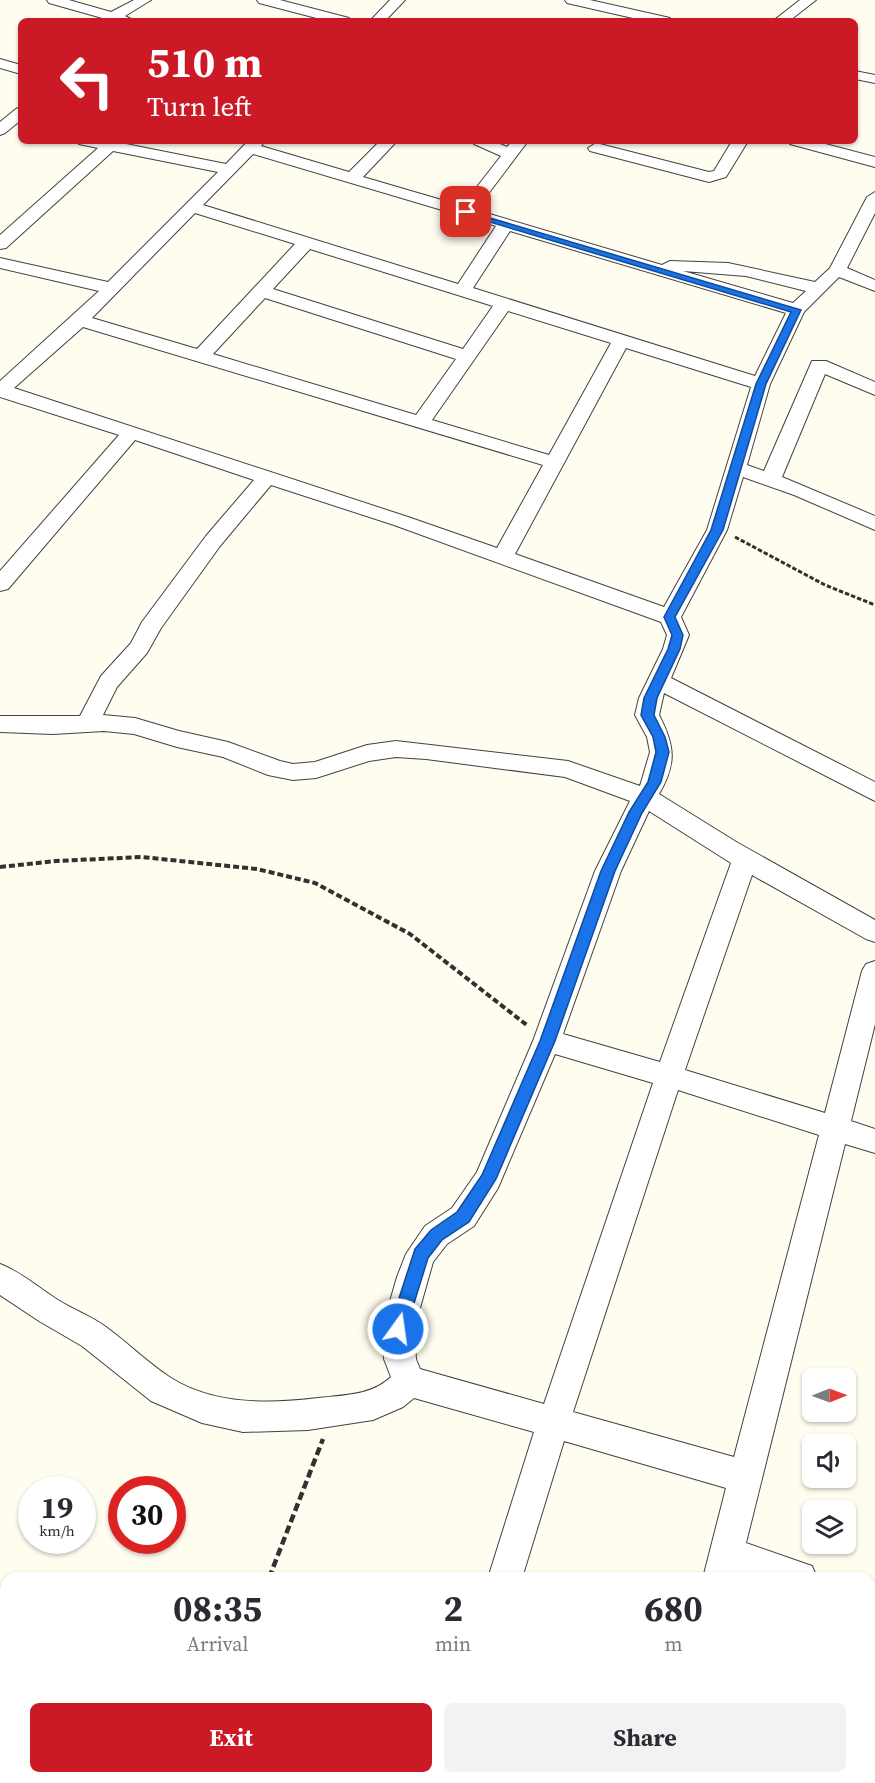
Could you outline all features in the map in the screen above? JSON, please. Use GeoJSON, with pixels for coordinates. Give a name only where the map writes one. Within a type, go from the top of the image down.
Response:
{"type":"FeatureCollection","features":[{"type":"Feature","properties":{"kind":"street"},"geometry":{"type":"LineString","coordinates":[[54,0],[120,18]]}},
{"type":"Feature","properties":{"kind":"street"},"geometry":{"type":"LineString","coordinates":[[114,16],[144,0]]}},
{"type":"Feature","properties":{"kind":"street"},"geometry":{"type":"LineString","coordinates":[[264,0],[333,18]]}},
{"type":"Feature","properties":{"kind":"street"},"geometry":{"type":"LineString","coordinates":[[380,18],[398,0]]}},
{"type":"Feature","properties":{"kind":"street"},"geometry":{"type":"LineString","coordinates":[[572,0],[652,18]]}},
{"type":"Feature","properties":{"kind":"street"},"geometry":{"type":"LineString","coordinates":[[783,18],[803,1]]}},
{"type":"Feature","properties":{"kind":"street"},"geometry":{"type":"LineString","coordinates":[[0,63],[18,69]]}},
{"type":"Feature","properties":{"kind":"street"},"geometry":{"type":"LineString","coordinates":[[858,76],[875,80]]}},
{"type":"Feature","properties":{"kind":"street"},"geometry":{"type":"LineString","coordinates":[[0,109],[13,122]]}},
{"type":"Feature","properties":{"kind":"street"},"geometry":{"type":"LineString","coordinates":[[0,244],[111,144]]}},
{"type":"Feature","properties":{"kind":"street"},"geometry":{"type":"LineString","coordinates":[[116,144],[229,169]]}},
{"type":"Feature","properties":{"kind":"street"},"geometry":{"type":"LineString","coordinates":[[0,391],[80,320],[254,144],[353,178],[796,310]]}},
{"type":"Feature","properties":{"kind":"street"},"geometry":{"type":"LineString","coordinates":[[353,178],[386,144]]}},
{"type":"Feature","properties":{"kind":"street"},"geometry":{"type":"LineString","coordinates":[[466,212],[515,147],[498,144]]}},
{"type":"Feature","properties":{"kind":"street"},"geometry":{"type":"LineString","coordinates":[[596,148],[708,177],[720,174],[738,144]]}},
{"type":"Feature","properties":{"kind":"street"},"geometry":{"type":"LineString","coordinates":[[807,144],[875,162]]}},
{"type":"Feature","properties":{"kind":"street"},"geometry":{"type":"LineString","coordinates":[[670,617],[717,530],[761,384],[796,310],[837,270],[875,197]]}},
{"type":"Feature","properties":{"kind":"street"},"geometry":{"type":"LineString","coordinates":[[193,207],[761,384]]}},
{"type":"Feature","properties":{"kind":"street"},"geometry":{"type":"LineString","coordinates":[[463,291],[506,224]]}},
{"type":"Feature","properties":{"kind":"street"},"geometry":{"type":"LineString","coordinates":[[202,355],[306,243]]}},
{"type":"Feature","properties":{"kind":"street"},"geometry":{"type":"LineString","coordinates":[[0,263],[111,288]]}},
{"type":"Feature","properties":{"kind":"street"},"geometry":{"type":"LineString","coordinates":[[651,268],[701,265],[733,267],[756,271],[819,289]]}},
{"type":"Feature","properties":{"kind":"street"},"geometry":{"type":"LineString","coordinates":[[837,270],[875,286]]}},
{"type":"Feature","properties":{"kind":"street"},"geometry":{"type":"LineString","coordinates":[[261,291],[468,357]]}},
{"type":"Feature","properties":{"kind":"street"},"geometry":{"type":"LineString","coordinates":[[420,423],[504,304]]}},
{"type":"Feature","properties":{"kind":"street"},"geometry":{"type":"LineString","coordinates":[[80,320],[556,463]]}},
{"type":"Feature","properties":{"kind":"street"},"geometry":{"type":"LineString","coordinates":[[502,558],[621,341]]}},
{"type":"Feature","properties":{"kind":"street"},"geometry":{"type":"LineString","coordinates":[[771,479],[819,365],[875,389]]}},
{"type":"Feature","properties":{"kind":"street"},"geometry":{"type":"LineString","coordinates":[[0,391],[267,477],[670,617],[678,635],[674,649],[650,698],[647,715],[659,737],[662,752],[654,782],[608,871],[547,1041],[488,1179],[463,1217],[436,1235],[421,1254],[398,1329],[400,1359],[408,1381]]}},
{"type":"Feature","properties":{"kind":"street"},"geometry":{"type":"LineString","coordinates":[[0,584],[131,433]]}},
{"type":"Feature","properties":{"kind":"street"},"geometry":{"type":"LineString","coordinates":[[736,468],[771,479],[875,524]]}},
{"type":"Feature","properties":{"kind":"street"},"geometry":{"type":"LineString","coordinates":[[89,723],[96,701],[103,689],[143,645],[150,627],[199,560],[267,477]]}},
{"type":"Feature","properties":{"kind":"street"},"geometry":{"type":"LineString","coordinates":[[658,681],[875,792]]}},
{"type":"Feature","properties":{"kind":"street"},"geometry":{"type":"LineString","coordinates":[[0,724],[53,726],[89,723],[135,726],[177,739],[228,750],[284,771],[316,770],[367,753],[411,750],[561,768],[645,797],[745,859],[875,932]]}},
{"type":"Feature","properties":{"kind":"street"},"geometry":{"type":"LineString","coordinates":[[507,1572],[554,1421],[669,1076],[745,859]]}},
{"type":"Feature","properties":{"kind":"street"},"geometry":{"type":"LineString","coordinates":[[762,1572],[723,1566],[875,972]]}},
{"type":"Feature","properties":{"kind":"street"},"geometry":{"type":"LineString","coordinates":[[547,1041],[669,1076],[875,1141]]}},
{"type":"Feature","properties":{"kind":"street"},"geometry":{"type":"LineString","coordinates":[[0,1278],[89,1334],[143,1376],[181,1400],[221,1413],[242,1417],[285,1418],[380,1404],[401,1390],[408,1381]]}},
{"type":"Feature","properties":{"kind":"street"},"geometry":{"type":"LineString","coordinates":[[408,1381],[746,1477]]}},
{"type":"Feature","properties":{"kind":"path"},"geometry":{"type":"LineString","coordinates":[[717,530],[739,538],[825,585],[875,605]]}},
{"type":"Feature","properties":{"kind":"path"},"geometry":{"type":"LineString","coordinates":[[0,867],[142,856],[256,869],[315,883],[410,934],[547,1041]]}},
{"type":"Feature","properties":{"kind":"path"},"geometry":{"type":"LineString","coordinates":[[271,1572],[332,1412]]}},
{"type":"Feature","properties":{"kind":"route"},"geometry":{"type":"LineString","coordinates":[[398,1329],[412,1277],[421,1254],[436,1235],[463,1217],[488,1179],[547,1041],[608,871],[636,812],[654,782],[662,752],[659,737],[647,715],[650,698],[674,649],[678,635],[670,617],[717,530],[761,384],[796,310],[466,212]]}}]}
